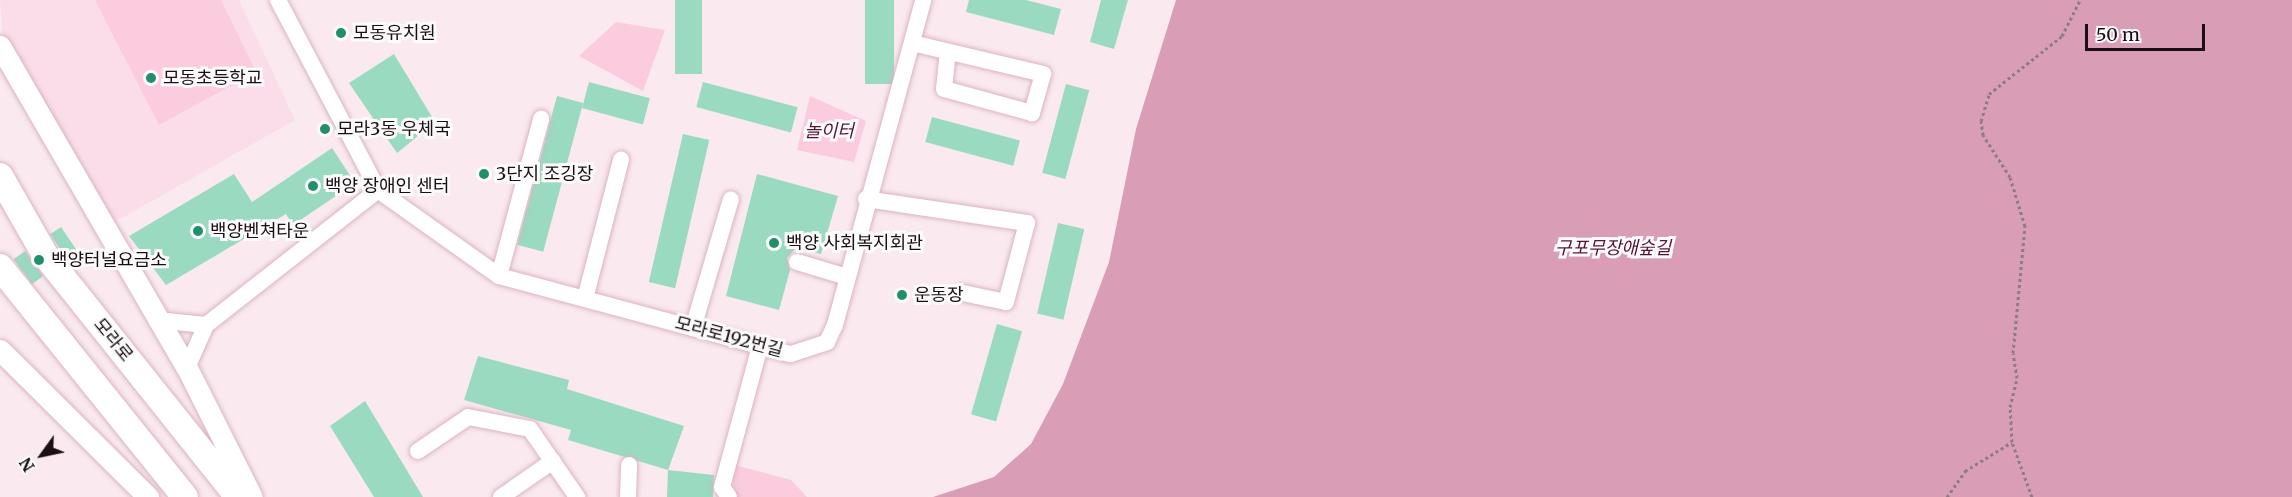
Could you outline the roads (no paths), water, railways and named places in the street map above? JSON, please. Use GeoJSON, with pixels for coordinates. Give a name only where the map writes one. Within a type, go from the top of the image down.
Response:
{"type":"FeatureCollection","features":[{"type":"Feature","properties":{"kind":"highway","name":"모라로"},"geometry":{"type":"LineString","coordinates":[[0,176],[45,255],[238,497]]}},
{"type":"Feature","properties":{"kind":"highway"},"geometry":{"type":"LineString","coordinates":[[0,267],[185,497]]}},
{"type":"Feature","properties":{"kind":"main road"},"geometry":{"type":"LineString","coordinates":[[0,46],[156,320],[187,368],[252,497]]}},
{"type":"Feature","properties":{"kind":"main road"},"geometry":{"type":"LineString","coordinates":[[0,350],[148,497]]}},
{"type":"Feature","properties":{"kind":"street","name":"모라로192번길"},"geometry":{"type":"LineString","coordinates":[[278,0],[378,190],[499,276],[791,354],[827,342],[847,278],[866,199],[923,0]]}},
{"type":"Feature","properties":{"kind":"street"},"geometry":{"type":"LineString","coordinates":[[912,43],[1043,74],[1032,113],[944,89],[948,53]]}},
{"type":"Feature","properties":{"kind":"street"},"geometry":{"type":"LineString","coordinates":[[499,276],[541,119]]}},
{"type":"Feature","properties":{"kind":"street"},"geometry":{"type":"LineString","coordinates":[[585,299],[621,160]]}},
{"type":"Feature","properties":{"kind":"street"},"geometry":{"type":"LineString","coordinates":[[187,368],[206,325],[378,190]]}},
{"type":"Feature","properties":{"kind":"street"},"geometry":{"type":"LineString","coordinates":[[693,328],[730,199]]}},
{"type":"Feature","properties":{"kind":"street"},"geometry":{"type":"LineString","coordinates":[[866,199],[1027,223],[1006,302],[962,293]]}},
{"type":"Feature","properties":{"kind":"street"},"geometry":{"type":"LineString","coordinates":[[797,262],[847,278]]}},
{"type":"Feature","properties":{"kind":"street"},"geometry":{"type":"LineString","coordinates":[[156,320],[206,325]]}},
{"type":"Feature","properties":{"kind":"street"},"geometry":{"type":"LineString","coordinates":[[729,497],[722,488],[760,346]]}},
{"type":"Feature","properties":{"kind":"street"},"geometry":{"type":"LineString","coordinates":[[418,451],[468,417],[530,429],[577,497]]}},
{"type":"Feature","properties":{"kind":"street"},"geometry":{"type":"LineString","coordinates":[[501,497],[553,461]]}},
{"type":"Feature","properties":{"kind":"street"},"geometry":{"type":"LineString","coordinates":[[628,497],[629,465]]}},
{"type":"Feature","properties":{"kind":"place","name":"모동유치원"},"geometry":{"type":"Point","coordinates":[341,33]}},
{"type":"Feature","properties":{"kind":"place","name":"모동초등학교"},"geometry":{"type":"Point","coordinates":[151,78]}},
{"type":"Feature","properties":{"kind":"place","name":"모라3동 우체국"},"geometry":{"type":"Point","coordinates":[325,129]}},
{"type":"Feature","properties":{"kind":"place","name":"3단지 조깅장"},"geometry":{"type":"Point","coordinates":[484,174]}},
{"type":"Feature","properties":{"kind":"place","name":"백양 장애인 센터"},"geometry":{"type":"Point","coordinates":[313,186]}},
{"type":"Feature","properties":{"kind":"place","name":"백양벤쳐타운"},"geometry":{"type":"Point","coordinates":[198,231]}},
{"type":"Feature","properties":{"kind":"place","name":"백양 사회복지회관"},"geometry":{"type":"Point","coordinates":[774,243]}},
{"type":"Feature","properties":{"kind":"place","name":"백양터널요금소"},"geometry":{"type":"Point","coordinates":[39,260]}},
{"type":"Feature","properties":{"kind":"place","name":"운동장"},"geometry":{"type":"Point","coordinates":[902,295]}},
{"type":"Feature","properties":{"kind":"park label","name":"놀이터"},"geometry":{"type":"Point","coordinates":[829,131]}},
{"type":"Feature","properties":{"kind":"park label","name":"구포무장애숲길"},"geometry":{"type":"Point","coordinates":[1613,248]}}]}
